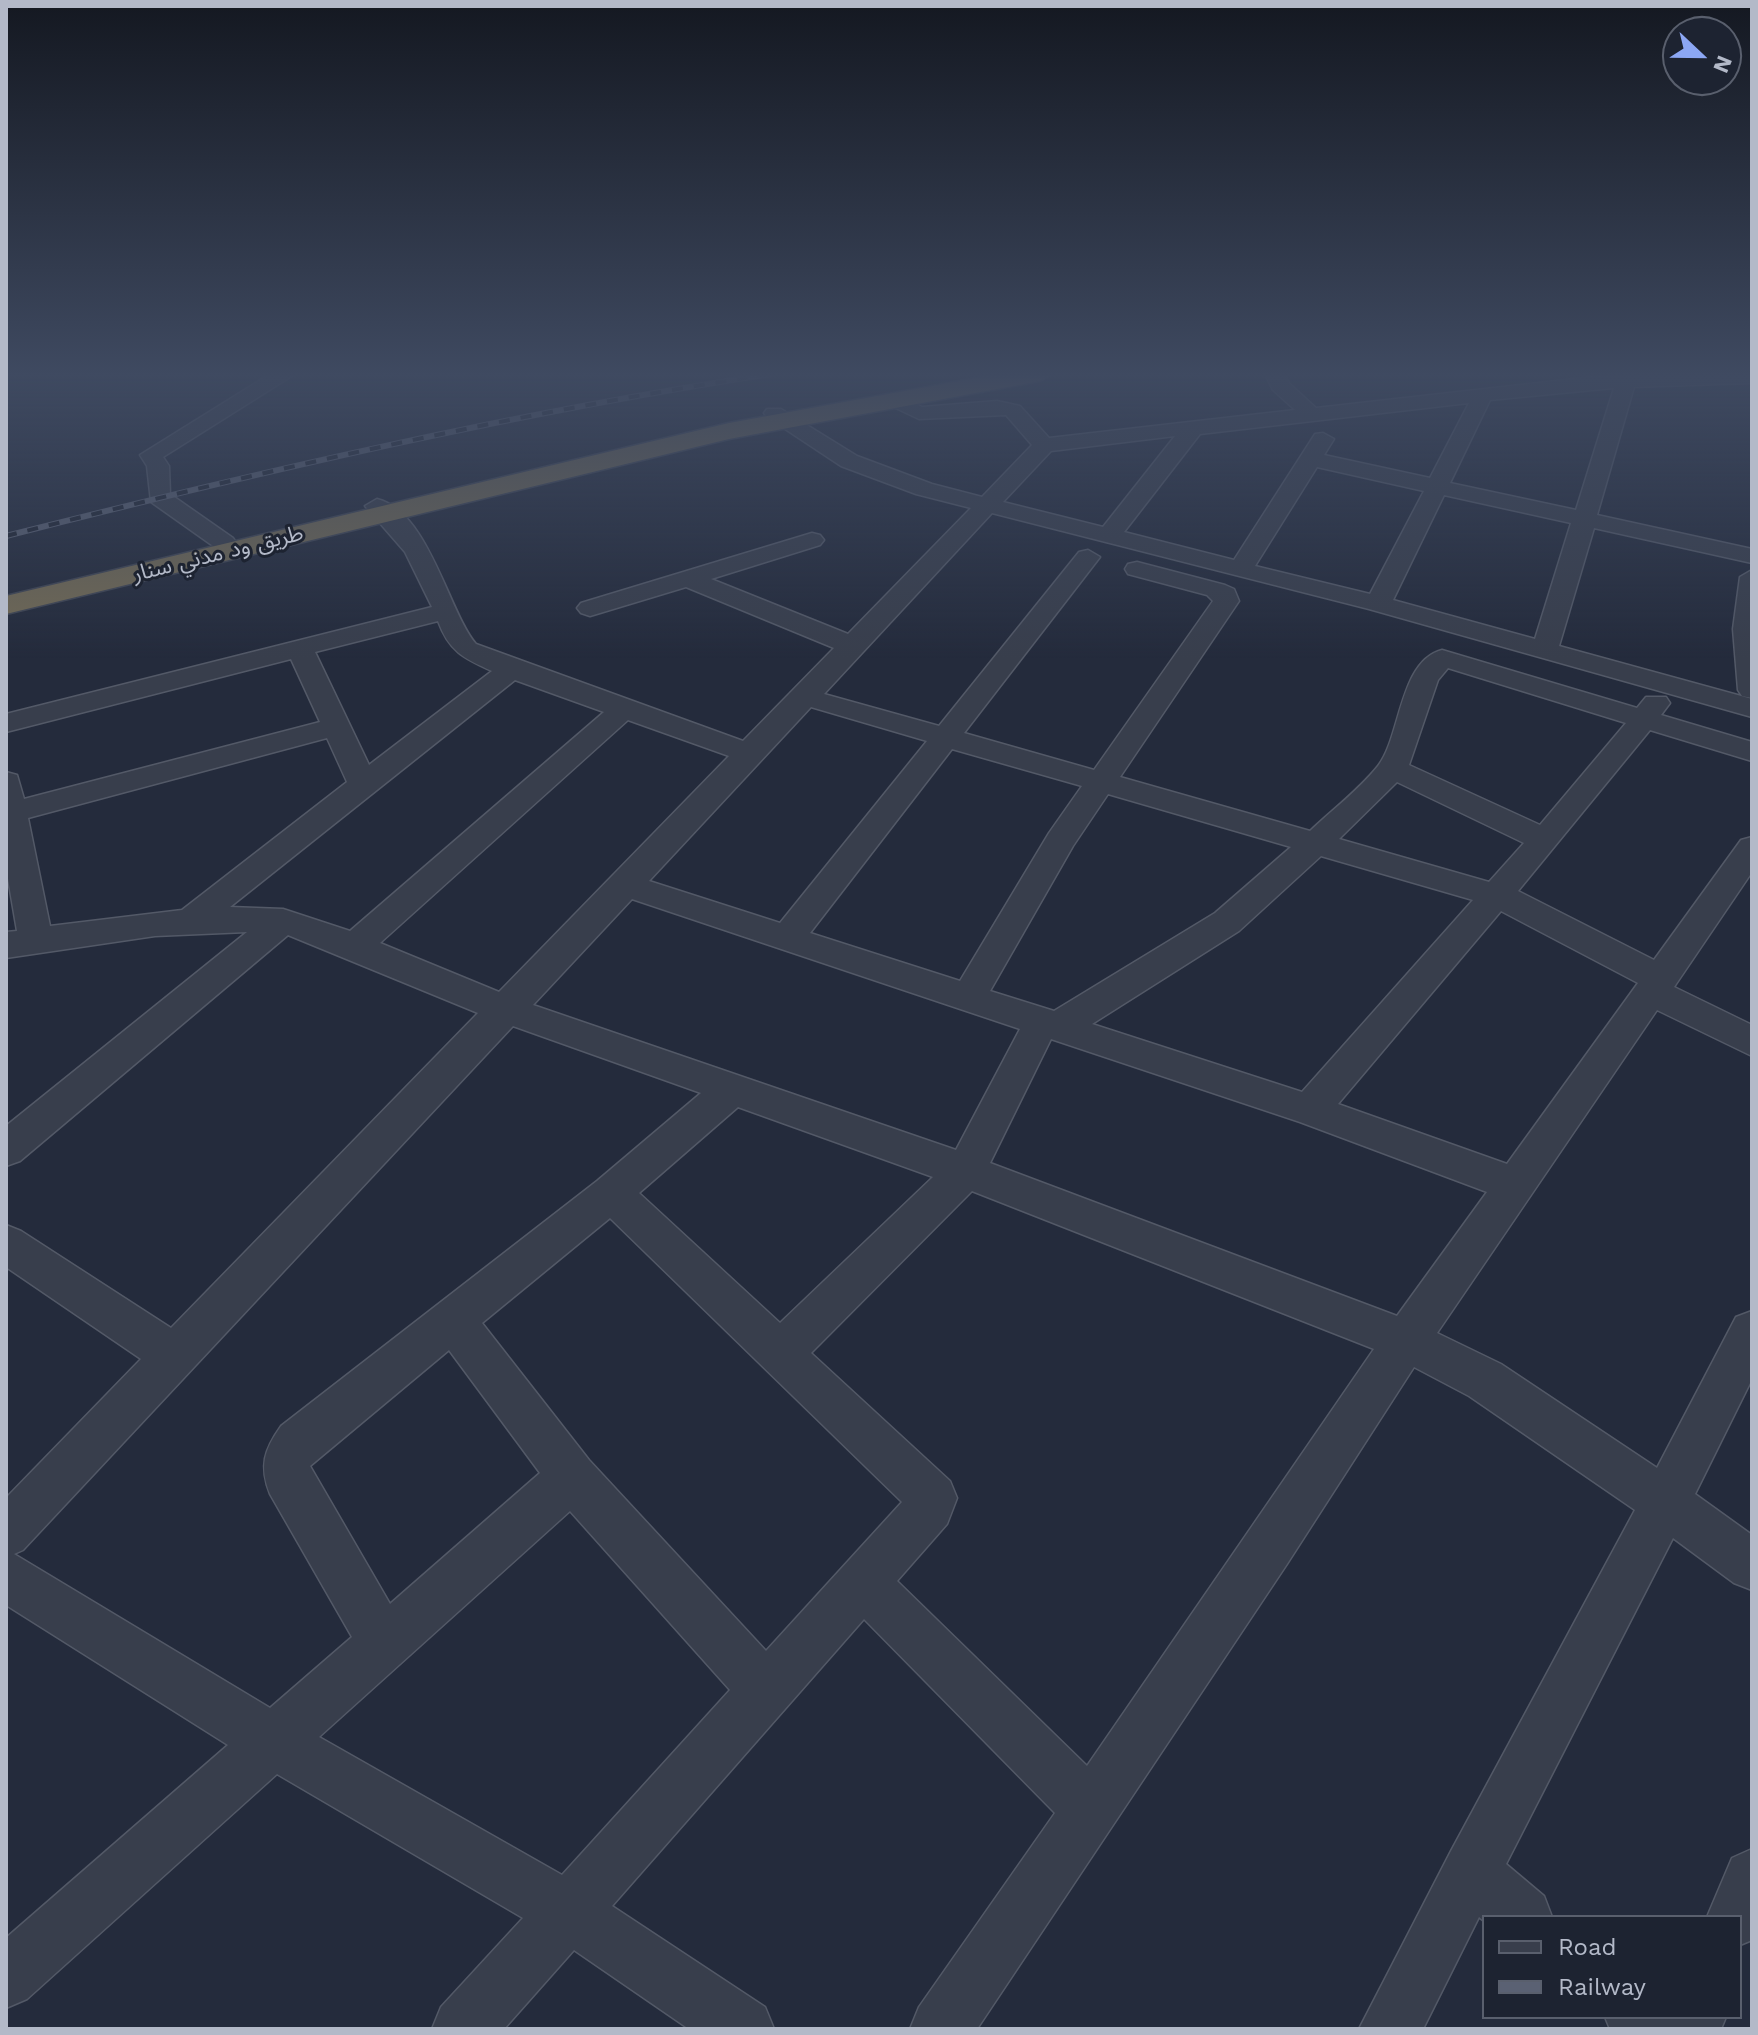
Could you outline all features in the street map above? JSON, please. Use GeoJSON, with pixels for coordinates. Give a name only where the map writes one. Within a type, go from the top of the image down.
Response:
{"type":"FeatureCollection","features":[{"type":"Feature","properties":{"kind":"highway","name":"طريق ود مدني سنار"},"geometry":{"type":"LineString","coordinates":[[6,605],[228,547],[555,469]]}},
{"type":"Feature","properties":{"kind":"highway","name":"طريق ود مدني سنار"},"geometry":{"type":"LineString","coordinates":[[6,595],[228,547]]}},
{"type":"Feature","properties":{"kind":"street"},"geometry":{"type":"LineString","coordinates":[[158,469],[159,497],[228,547]]}},
{"type":"Feature","properties":{"kind":"street"},"geometry":{"type":"LineString","coordinates":[[868,469],[982,521],[1108,537],[1241,569],[1752,708]]}},
{"type":"Feature","properties":{"kind":"street"},"geometry":{"type":"LineString","coordinates":[[6,1533],[751,754],[851,645],[982,521],[1024,469]]}},
{"type":"Feature","properties":{"kind":"street"},"geometry":{"type":"LineString","coordinates":[[1108,537],[1161,469]]}},
{"type":"Feature","properties":{"kind":"street"},"geometry":{"type":"LineString","coordinates":[[1241,569],[1305,469]]}},
{"type":"Feature","properties":{"kind":"street"},"geometry":{"type":"LineString","coordinates":[[1356,469],[1752,556]]}},
{"type":"Feature","properties":{"kind":"street"},"geometry":{"type":"LineString","coordinates":[[1378,604],[1446,469]]}},
{"type":"Feature","properties":{"kind":"street"},"geometry":{"type":"LineString","coordinates":[[1545,650],[1601,469]]}},
{"type":"Feature","properties":{"kind":"street"},"geometry":{"type":"LineString","coordinates":[[382,510],[424,557],[458,639],[467,650],[511,669],[751,754]]}},
{"type":"Feature","properties":{"kind":"street"},"geometry":{"type":"LineString","coordinates":[[590,608],[812,540]]}},
{"type":"Feature","properties":{"kind":"street"},"geometry":{"type":"LineString","coordinates":[[969,996],[1060,841],[1226,601],[1225,594],[1216,590],[1060,550]]}},
{"type":"Feature","properties":{"kind":"street"},"geometry":{"type":"LineString","coordinates":[[788,937],[1088,557]]}},
{"type":"Feature","properties":{"kind":"street"},"geometry":{"type":"LineString","coordinates":[[1752,577],[1746,629],[1752,690]]}},
{"type":"Feature","properties":{"kind":"street"},"geometry":{"type":"LineString","coordinates":[[689,579],[851,645]]}},
{"type":"Feature","properties":{"kind":"street"},"geometry":{"type":"LineString","coordinates":[[6,723],[446,611]]}},
{"type":"Feature","properties":{"kind":"street"},"geometry":{"type":"LineString","coordinates":[[300,649],[364,786]]}},
{"type":"Feature","properties":{"kind":"street"},"geometry":{"type":"LineString","coordinates":[[779,1354],[966,1171],[1051,1024],[1227,922],[1393,769],[1425,679],[1442,658],[1752,752]]}},
{"type":"Feature","properties":{"kind":"street"},"geometry":{"type":"LineString","coordinates":[[189,922],[511,669]]}},
{"type":"Feature","properties":{"kind":"street"},"geometry":{"type":"LineString","coordinates":[[1310,1110],[1384,1018],[1499,896],[1668,686]]}},
{"type":"Feature","properties":{"kind":"street"},"geometry":{"type":"LineString","coordinates":[[805,697],[1499,896],[1752,1042]]}},
{"type":"Feature","properties":{"kind":"street"},"geometry":{"type":"LineString","coordinates":[[356,945],[624,709]]}},
{"type":"Feature","properties":{"kind":"street"},"geometry":{"type":"LineString","coordinates":[[336,727],[9,797],[21,943],[189,922],[283,921],[356,945],[507,1010],[730,1091],[966,1171],[1406,1340],[1485,1380],[1667,1501],[1752,1565]]}},
{"type":"Feature","properties":{"kind":"street"},"geometry":{"type":"LineString","coordinates":[[1393,769],[1544,839]]}},
{"type":"Feature","properties":{"kind":"street"},"geometry":{"type":"LineString","coordinates":[[941,2029],[1270,1547],[1406,1340],[1752,848]]}},
{"type":"Feature","properties":{"kind":"street"},"geometry":{"type":"LineString","coordinates":[[626,885],[1310,1110],[1516,1185]]}},
{"type":"Feature","properties":{"kind":"street"},"geometry":{"type":"LineString","coordinates":[[6,1149],[283,921]]}},
{"type":"Feature","properties":{"kind":"street"},"geometry":{"type":"LineString","coordinates":[[383,1641],[287,1477],[286,1459],[298,1443],[611,1193],[730,1091]]}},
{"type":"Feature","properties":{"kind":"street"},"geometry":{"type":"LineString","coordinates":[[463,2029],[764,1688],[930,1507],[933,1498],[611,1193]]}},
{"type":"Feature","properties":{"kind":"street"},"geometry":{"type":"LineString","coordinates":[[6,1244],[175,1356]]}},
{"type":"Feature","properties":{"kind":"street"},"geometry":{"type":"LineString","coordinates":[[452,1319],[572,1477],[764,1688]]}},
{"type":"Feature","properties":{"kind":"street"},"geometry":{"type":"LineString","coordinates":[[1390,2029],[1667,1501],[1752,1332]]}},
{"type":"Feature","properties":{"kind":"street"},"geometry":{"type":"LineString","coordinates":[[6,1978],[271,1740],[572,1477]]}},
{"type":"Feature","properties":{"kind":"street"},"geometry":{"type":"LineString","coordinates":[[6,1576],[271,1740],[568,1911],[743,2029]]}},
{"type":"Feature","properties":{"kind":"street"},"geometry":{"type":"LineString","coordinates":[[862,1582],[1091,1809]]}},
{"type":"Feature","properties":{"kind":"street"},"geometry":{"type":"LineString","coordinates":[[1471,1871],[1521,1915]]}},
{"type":"Feature","properties":{"kind":"street"},"geometry":{"type":"LineString","coordinates":[[1737,1915],[1752,1878]]}},
{"type":"Feature","properties":{"kind":"railway"},"geometry":{"type":"LineString","coordinates":[[6,536],[285,469]]}}]}
